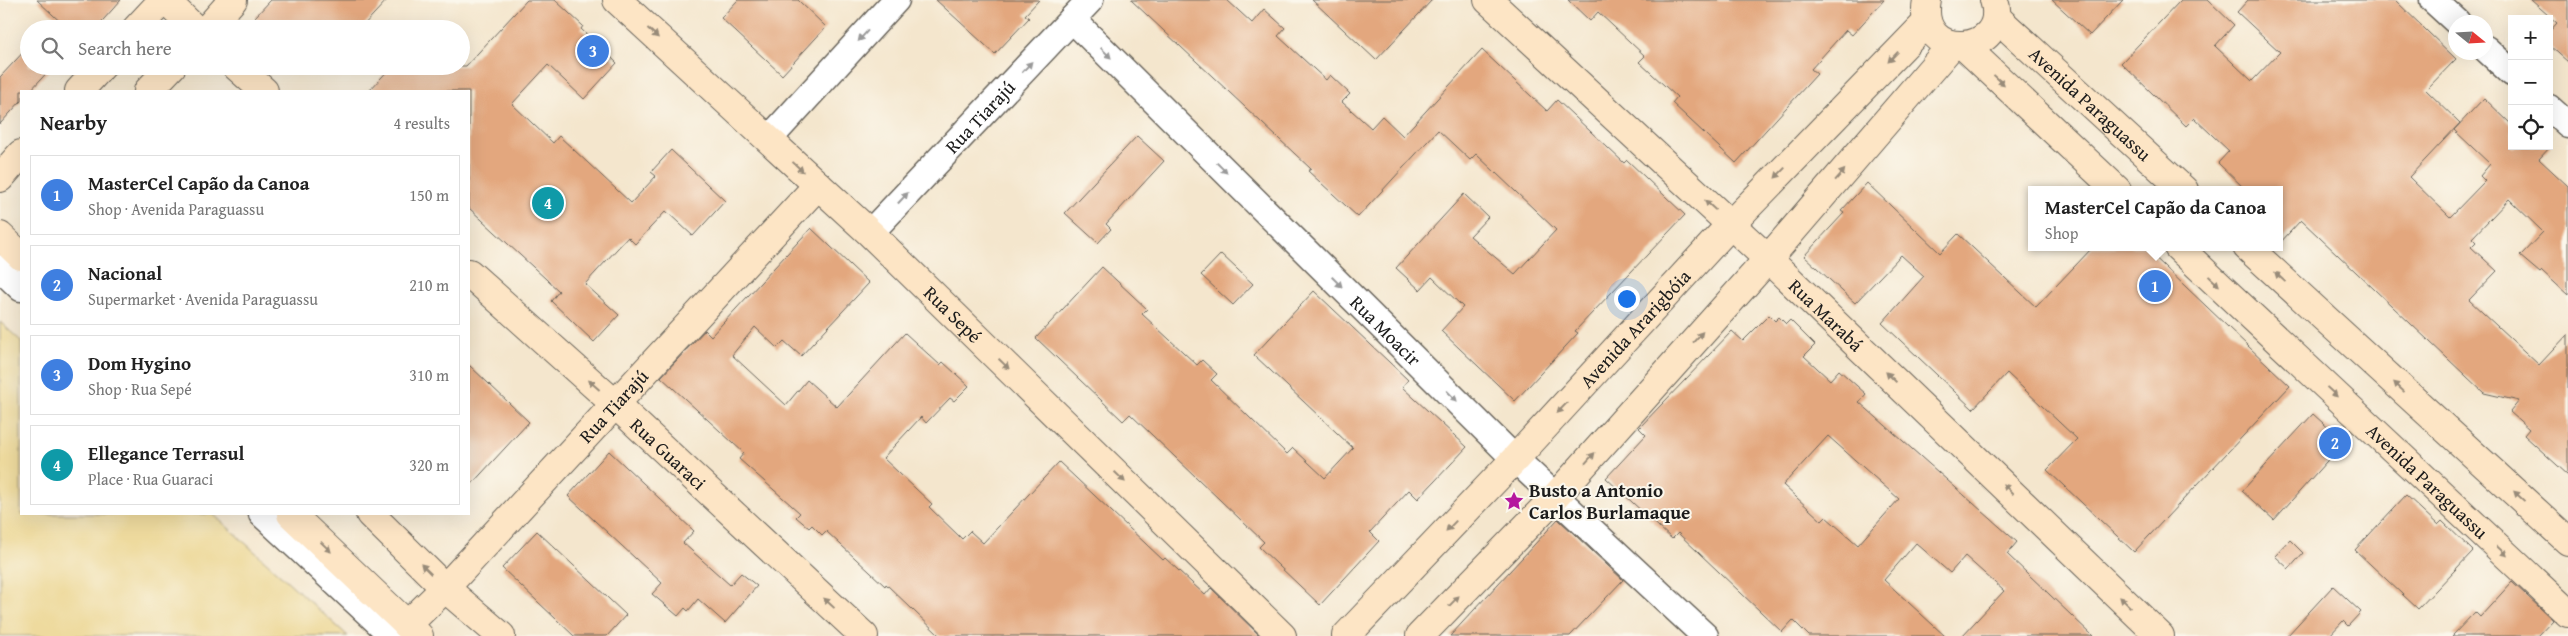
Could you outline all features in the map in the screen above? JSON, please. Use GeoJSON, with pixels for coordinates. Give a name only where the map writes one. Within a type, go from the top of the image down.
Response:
{"type":"FeatureCollection","features":[{"type":"Feature","properties":{"kind":"street"},"geometry":{"type":"LineString","coordinates":[[145,20],[164,0],[185,20]]}},
{"type":"Feature","properties":{"kind":"street"},"geometry":{"type":"LineString","coordinates":[[215,20],[233,0]]}},
{"type":"Feature","properties":{"kind":"street","name":"Rua Sepé"},"geometry":{"type":"LineString","coordinates":[[617,0],[870,233],[1282,636]]}},
{"type":"Feature","properties":{"kind":"street"},"geometry":{"type":"LineString","coordinates":[[768,139],[896,0]]}},
{"type":"Feature","properties":{"kind":"street","name":"Rua Tiarajú"},"geometry":{"type":"LineString","coordinates":[[870,233],[1090,0]]}},
{"type":"Feature","properties":{"kind":"street","name":"Rua Marabá"},"geometry":{"type":"LineString","coordinates":[[1488,0],[1768,258],[2160,636]]}},
{"type":"Feature","properties":{"kind":"street"},"geometry":{"type":"LineString","coordinates":[[2433,0],[2449,15]]}},
{"type":"Feature","properties":{"kind":"street"},"geometry":{"type":"LineString","coordinates":[[1420,636],[1555,496],[1958,46],[1975,43],[1985,37],[1992,28],[1997,6]]}},
{"type":"Feature","properties":{"kind":"street","name":"Avenida Paraguassu"},"geometry":{"type":"LineString","coordinates":[[1997,6],[2180,186]]}},
{"type":"Feature","properties":{"kind":"street"},"geometry":{"type":"LineString","coordinates":[[1927,11],[1933,32],[1941,40],[1958,46],[2113,186]]}},
{"type":"Feature","properties":{"kind":"street","name":"Avenida Ararigbóia"},"geometry":{"type":"LineString","coordinates":[[1346,636],[1515,458],[1927,11]]}},
{"type":"Feature","properties":{"kind":"street","name":"Rua Moacir"},"geometry":{"type":"LineString","coordinates":[[1072,19],[1515,458],[1706,636]]}},
{"type":"Feature","properties":{"kind":"street"},"geometry":{"type":"LineString","coordinates":[[2493,55],[2508,69]]}},
{"type":"Feature","properties":{"kind":"street"},"geometry":{"type":"LineString","coordinates":[[80,90],[94,75]]}},
{"type":"Feature","properties":{"kind":"street"},"geometry":{"type":"LineString","coordinates":[[149,90],[163,75]]}},
{"type":"Feature","properties":{"kind":"street"},"geometry":{"type":"LineString","coordinates":[[246,75],[263,90]]}},
{"type":"Feature","properties":{"kind":"street"},"geometry":{"type":"LineString","coordinates":[[2553,112],[2568,125]]}},
{"type":"Feature","properties":{"kind":"street","name":"Rua Tiarajú"},"geometry":{"type":"LineString","coordinates":[[406,632],[614,403],[818,184]]}},
{"type":"Feature","properties":{"kind":"street"},"geometry":{"type":"LineString","coordinates":[[10,246],[20,284]]}},
{"type":"Feature","properties":{"kind":"street","name":"Avenida Paraguassu"},"geometry":{"type":"LineString","coordinates":[[2182,251],[2568,613]]}},
{"type":"Feature","properties":{"kind":"street"},"geometry":{"type":"LineString","coordinates":[[2251,251],[2568,541]]}},
{"type":"Feature","properties":{"kind":"street","name":"Rua Guaraci"},"geometry":{"type":"LineString","coordinates":[[470,275],[614,403],[864,636]]}},
{"type":"Feature","properties":{"kind":"street"},"geometry":{"type":"LineString","coordinates":[[263,515],[406,632]]}},
{"type":"Feature","properties":{"kind":"street"},"geometry":{"type":"LineString","coordinates":[[292,515],[406,632]]}},
{"type":"Feature","properties":{"kind":"street"},"geometry":{"type":"LineString","coordinates":[[371,515],[445,588],[501,636]]}},
{"type":"Feature","properties":{"kind":"sand"},"geometry":{"type":"Polygon","coordinates":[[[0,322],[20,340],[20,515],[214,515],[348,636],[0,636],[0,322]]]}},
{"type":"Feature","properties":{"kind":"building"},"geometry":{"type":"Polygon","coordinates":[[[37,0],[121,0],[103,20],[58,20],[37,0]]]}},
{"type":"Feature","properties":{"kind":"building"},"geometry":{"type":"Polygon","coordinates":[[[271,0],[387,0],[368,20],[258,20],[255,17],[271,0]]]}},
{"type":"Feature","properties":{"kind":"building"},"geometry":{"type":"Polygon","coordinates":[[[527,0],[555,0],[583,26],[581,29],[617,63],[584,99],[548,65],[512,104],[553,143],[559,136],[631,203],[656,176],[651,172],[671,150],[725,201],[693,236],[666,211],[635,244],[628,237],[585,284],[619,315],[594,342],[551,301],[559,291],[470,209],[470,90],[370,90],[384,75],[470,75],[470,62],[527,0]]]}},
{"type":"Feature","properties":{"kind":"building"},"geometry":{"type":"Polygon","coordinates":[[[738,0],[798,0],[826,27],[782,75],[721,18],[738,0]]]}},
{"type":"Feature","properties":{"kind":"building"},"geometry":{"type":"Polygon","coordinates":[[[936,0],[1039,0],[1025,15],[1029,18],[995,54],[936,0]]]}},
{"type":"Feature","properties":{"kind":"building"},"geometry":{"type":"Polygon","coordinates":[[[1131,0],[1227,0],[1252,23],[1264,9],[1285,28],[1278,36],[1326,80],[1330,75],[1350,94],[1342,102],[1371,128],[1382,116],[1403,136],[1482,50],[1547,111],[1557,100],[1624,163],[1627,160],[1685,215],[1575,331],[1578,333],[1515,401],[1441,331],[1463,307],[1432,277],[1420,290],[1396,268],[1464,194],[1488,217],[1470,236],[1515,274],[1556,230],[1476,154],[1470,160],[1438,130],[1358,217],[1308,171],[1311,169],[1131,0]]]}},
{"type":"Feature","properties":{"kind":"building"},"geometry":{"type":"Polygon","coordinates":[[[1312,0],[1432,0],[1376,60],[1312,0]]]}},
{"type":"Feature","properties":{"kind":"building"},"geometry":{"type":"Polygon","coordinates":[[[1568,0],[1884,0],[1852,35],[1846,30],[1811,69],[1817,74],[1736,163],[1672,103],[1677,97],[1639,62],[1645,56],[1598,12],[1590,21],[1568,0]]]}},
{"type":"Feature","properties":{"kind":"building"},"geometry":{"type":"Polygon","coordinates":[[[2052,0],[2123,0],[2090,35],[2052,0]]]}},
{"type":"Feature","properties":{"kind":"building"},"geometry":{"type":"Polygon","coordinates":[[[2181,0],[2208,0],[2234,25],[2215,46],[2252,81],[2280,52],[2237,12],[2248,0],[2395,0],[2448,51],[2448,60],[2455,60],[2426,90],[2460,123],[2409,177],[2450,217],[2485,181],[2480,176],[2490,164],[2454,130],[2484,98],[2508,121],[2508,150],[2547,150],[2539,159],[2568,186],[2568,295],[2542,271],[2540,273],[2520,256],[2543,232],[2509,199],[2472,238],[2476,242],[2471,247],[2497,271],[2469,300],[2539,365],[2568,334],[2568,475],[2524,435],[2529,429],[2510,412],[2519,401],[2484,393],[2301,220],[2283,240],[2283,186],[2242,186],[2218,163],[2229,151],[2194,118],[2186,126],[2121,63],[2181,0]]]}},
{"type":"Feature","properties":{"kind":"building"},"geometry":{"type":"Polygon","coordinates":[[[2531,0],[2568,0],[2568,62],[2553,49],[2553,28],[2557,23],[2553,19],[2553,15],[2548,15],[2531,0]]]}},
{"type":"Feature","properties":{"kind":"building"},"geometry":{"type":"Polygon","coordinates":[[[20,56],[20,75],[45,75],[31,90],[20,90],[20,102],[0,124],[0,77],[20,56]]]}},
{"type":"Feature","properties":{"kind":"building"},"geometry":{"type":"Polygon","coordinates":[[[1137,136],[1164,161],[1106,224],[1111,229],[1098,243],[1065,213],[1137,136]]]}},
{"type":"Feature","properties":{"kind":"building"},"geometry":{"type":"Polygon","coordinates":[[[1867,183],[1940,253],[1958,234],[2036,307],[2089,251],[2148,251],[2290,386],[2134,552],[2047,470],[2077,439],[2007,373],[1973,409],[1882,323],[1924,276],[1901,255],[1855,303],[1804,256],[1844,213],[1841,211],[1867,183]]]}},
{"type":"Feature","properties":{"kind":"building"},"geometry":{"type":"Polygon","coordinates":[[[811,228],[869,283],[801,356],[784,341],[777,348],[755,327],[732,355],[786,405],[807,380],[837,407],[905,333],[940,365],[943,362],[969,386],[954,401],[950,398],[926,423],[921,417],[883,458],[932,504],[929,507],[962,539],[970,531],[983,543],[1059,462],[1163,560],[1165,558],[1205,595],[1211,588],[1260,636],[940,636],[886,584],[885,586],[826,531],[822,535],[812,525],[809,528],[796,517],[800,513],[739,459],[744,453],[661,377],[705,330],[711,336],[811,228]]]}},
{"type":"Feature","properties":{"kind":"building"},"geometry":{"type":"Polygon","coordinates":[[[1221,254],[1253,284],[1233,305],[1201,275],[1221,254]]]}},
{"type":"Feature","properties":{"kind":"building"},"geometry":{"type":"Polygon","coordinates":[[[1102,267],[1147,309],[1142,314],[1197,365],[1202,360],[1217,374],[1211,380],[1287,454],[1293,448],[1325,478],[1353,448],[1254,355],[1314,291],[1408,380],[1402,387],[1467,447],[1418,499],[1409,490],[1370,532],[1379,541],[1320,605],[1259,547],[1264,542],[1130,414],[1123,421],[1036,338],[1102,267]]]}},
{"type":"Feature","properties":{"kind":"building"},"geometry":{"type":"Polygon","coordinates":[[[1769,315],[1775,321],[1779,317],[1786,324],[1790,320],[1815,345],[1804,356],[1830,380],[1839,370],[1866,394],[1859,402],[2017,542],[2007,554],[2093,636],[1962,636],[2004,591],[1965,556],[1950,573],[1916,543],[1884,580],[1945,636],[1809,636],[1793,620],[1782,632],[1678,533],[1672,539],[1606,478],[1646,435],[1639,428],[1732,331],[1743,341],[1769,315]],[[1828,436],[1783,485],[1822,521],[1826,517],[1858,545],[1899,499],[1828,436]]]}},
{"type":"Feature","properties":{"kind":"building"},"geometry":{"type":"Polygon","coordinates":[[[470,366],[529,422],[470,486],[470,366]]]}},
{"type":"Feature","properties":{"kind":"building"},"geometry":{"type":"Polygon","coordinates":[[[2313,414],[2344,442],[2274,520],[2242,491],[2313,414]]]}},
{"type":"Feature","properties":{"kind":"building"},"geometry":{"type":"Polygon","coordinates":[[[609,451],[694,531],[683,543],[730,585],[741,573],[757,586],[725,623],[698,599],[688,611],[685,608],[678,616],[652,594],[662,583],[568,496],[609,451]]]}},
{"type":"Feature","properties":{"kind":"building"},"geometry":{"type":"Polygon","coordinates":[[[2406,495],[2438,525],[2442,521],[2473,551],[2418,609],[2355,550],[2406,495]]]}},
{"type":"Feature","properties":{"kind":"building"},"geometry":{"type":"Polygon","coordinates":[[[1558,519],[1623,580],[1570,636],[1450,636],[1558,519]]]}},
{"type":"Feature","properties":{"kind":"building"},"geometry":{"type":"Polygon","coordinates":[[[537,531],[626,615],[607,636],[574,636],[502,568],[537,531]]]}},
{"type":"Feature","properties":{"kind":"building"},"geometry":{"type":"Polygon","coordinates":[[[2290,540],[2303,553],[2289,569],[2275,556],[2290,540]]]}},
{"type":"Feature","properties":{"kind":"building"},"geometry":{"type":"Polygon","coordinates":[[[2512,582],[2553,620],[2538,636],[2452,636],[2475,612],[2480,617],[2512,582]]]}},
{"type":"Feature","properties":{"kind":"building"},"geometry":{"type":"Polygon","coordinates":[[[2333,586],[2361,612],[2348,626],[2343,621],[2329,636],[2287,636],[2333,586]]]}},
{"type":"Feature","properties":{"kind":"place","name":"Dom Hygino"},"geometry":{"type":"Point","coordinates":[593,51]}},
{"type":"Feature","properties":{"kind":"place","name":"Ellegance Terrasul"},"geometry":{"type":"Point","coordinates":[548,203]}},
{"type":"Feature","properties":{"kind":"place","name":"MasterCel Capão da Canoa"},"geometry":{"type":"Point","coordinates":[2155,286]}},
{"type":"Feature","properties":{"kind":"place","name":"Nacional"},"geometry":{"type":"Point","coordinates":[2335,443]}},
{"type":"Feature","properties":{"kind":"place","name":"Busto a Antonio Carlos Burlamaque"},"geometry":{"type":"Point","coordinates":[1514,501]}}]}
